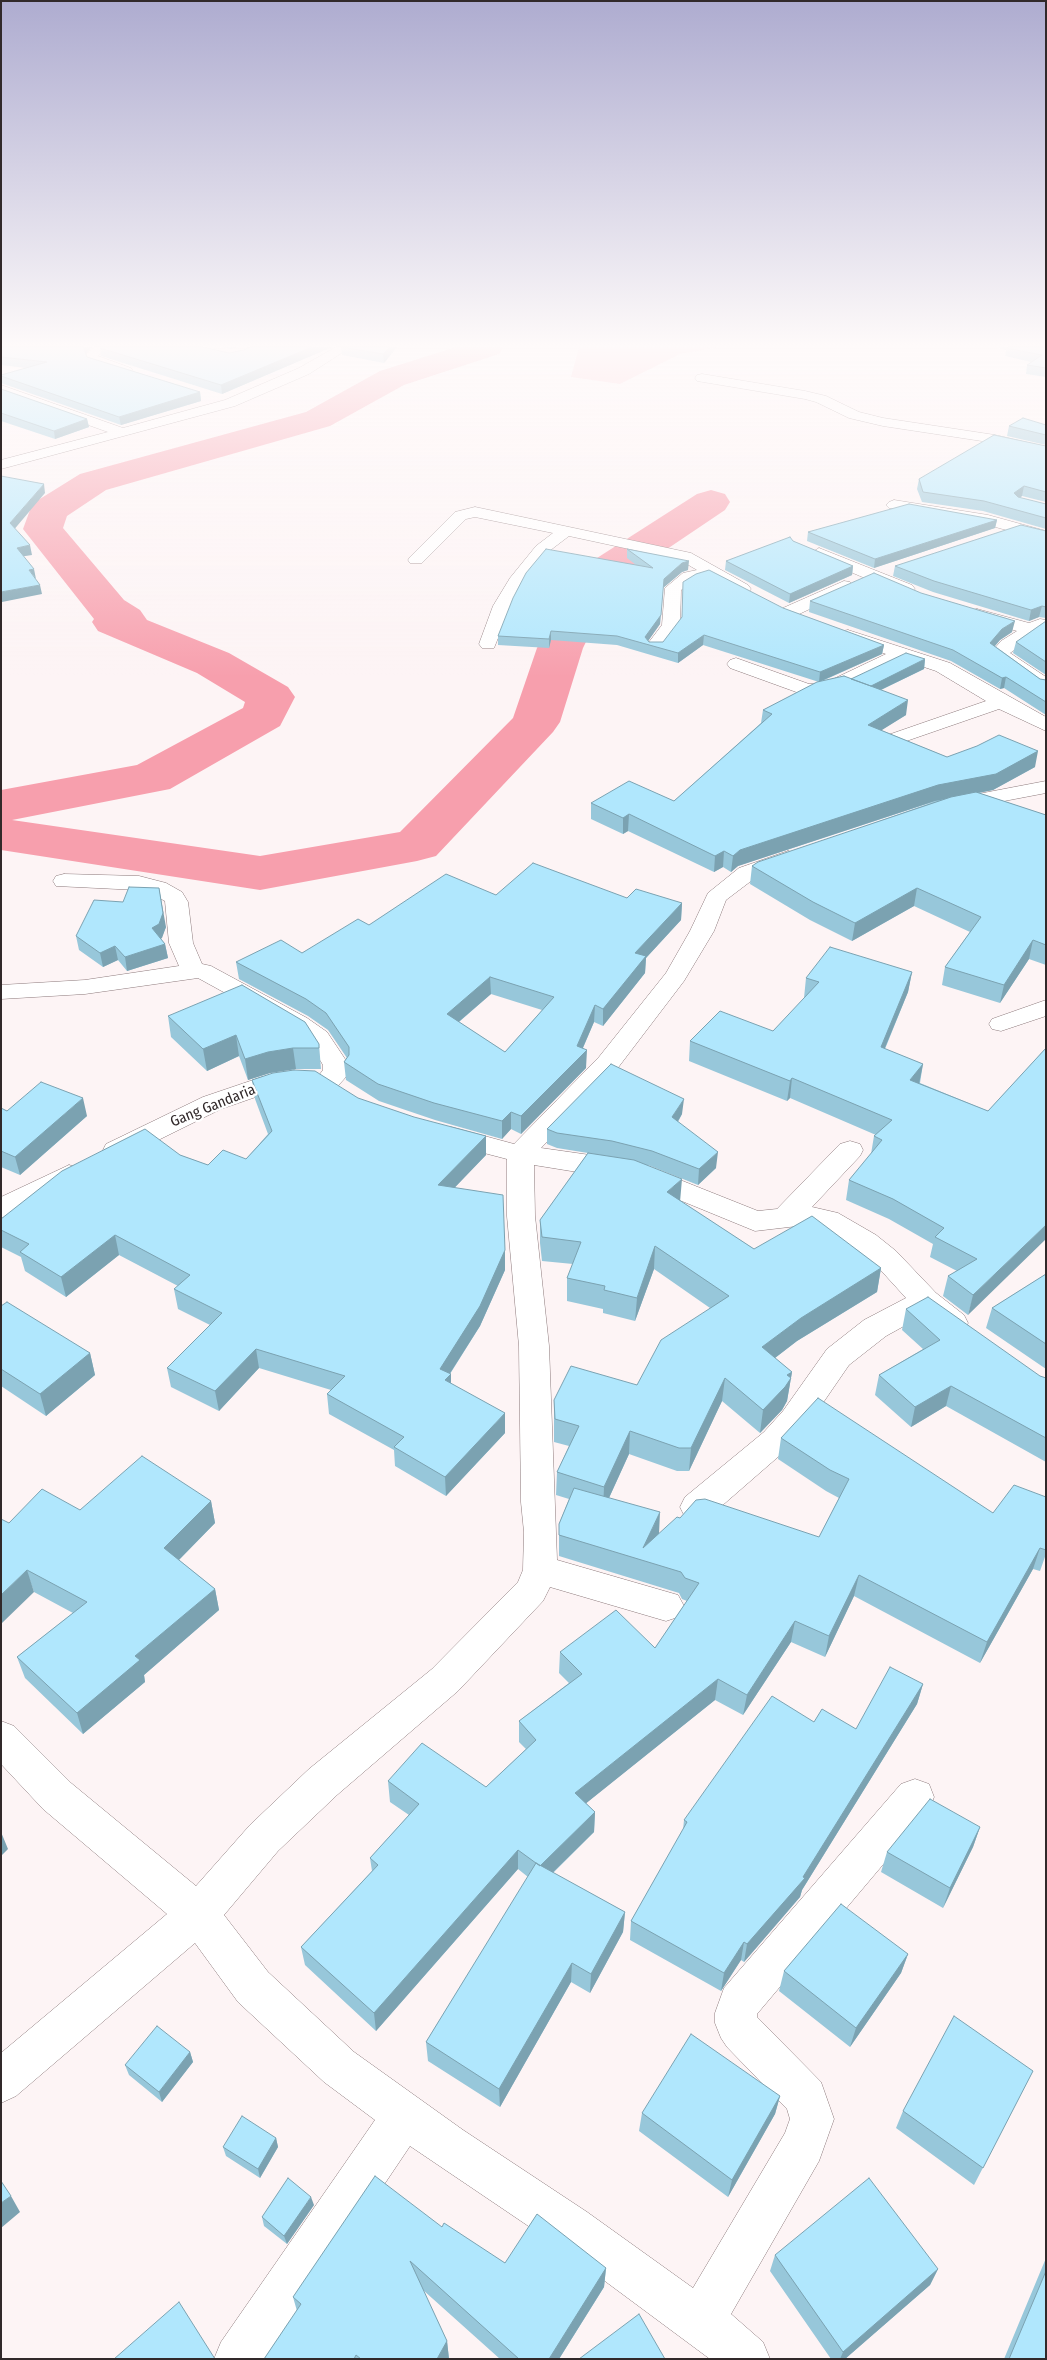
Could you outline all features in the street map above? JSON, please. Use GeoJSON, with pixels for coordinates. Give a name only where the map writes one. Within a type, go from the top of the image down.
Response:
{"type":"FeatureCollection","features":[{"type":"Feature","properties":{"kind":"street"},"geometry":{"type":"LineString","coordinates":[[4,462],[24,457]]}},
{"type":"Feature","properties":{"kind":"street"},"geometry":{"type":"LineString","coordinates":[[894,505],[982,518],[1046,536]]}},
{"type":"Feature","properties":{"kind":"street"},"geometry":{"type":"LineString","coordinates":[[416,560],[461,515],[482,513],[691,558],[711,571],[811,621]]}},
{"type":"Feature","properties":{"kind":"street"},"geometry":{"type":"LineString","coordinates":[[991,537],[1019,528]]}},
{"type":"Feature","properties":{"kind":"street"},"geometry":{"type":"LineString","coordinates":[[488,644],[502,606],[518,578],[542,549],[566,531]]}},
{"type":"Feature","properties":{"kind":"street"},"geometry":{"type":"LineString","coordinates":[[809,549],[918,594]]}},
{"type":"Feature","properties":{"kind":"street"},"geometry":{"type":"LineString","coordinates":[[774,604],[898,568]]}},
{"type":"Feature","properties":{"kind":"street"},"geometry":{"type":"LineString","coordinates":[[655,646],[671,625],[673,588],[689,577],[711,571]]}},
{"type":"Feature","properties":{"kind":"street"},"geometry":{"type":"LineString","coordinates":[[960,609],[1038,625]]}},
{"type":"Feature","properties":{"kind":"street"},"geometry":{"type":"LineString","coordinates":[[1038,625],[1007,645],[999,654],[1046,685]]}},
{"type":"Feature","properties":{"kind":"street"},"geometry":{"type":"LineString","coordinates":[[834,630],[943,667],[1000,702],[1046,725]]}},
{"type":"Feature","properties":{"kind":"street"},"geometry":{"type":"LineString","coordinates":[[736,664],[806,689],[818,690],[830,688],[903,653]]}},
{"type":"Feature","properties":{"kind":"street"},"geometry":{"type":"LineString","coordinates":[[892,740],[1000,702]]}},
{"type":"Feature","properties":{"kind":"street"},"geometry":{"type":"LineString","coordinates":[[935,810],[1046,787]]}},
{"type":"Feature","properties":{"kind":"street"},"geometry":{"type":"LineString","coordinates":[[1,2081],[198,1914],[245,1859],[285,1818],[323,1782],[432,1692],[531,1591],[540,1570],[541,1532],[538,1502],[534,1346],[526,1279],[519,1190],[520,1154],[608,1063],[676,976],[702,931],[716,898],[725,888],[747,873],[812,850]]}},
{"type":"Feature","properties":{"kind":"street"},"geometry":{"type":"LineString","coordinates":[[64,881],[139,883],[158,888],[174,896],[177,902],[181,943],[200,972]]}},
{"type":"Feature","properties":{"kind":"street"},"geometry":{"type":"LineString","coordinates":[[1,992],[84,987],[200,972],[238,988],[261,1004],[298,1023],[318,1037],[336,1065],[336,1072],[327,1082]]}},
{"type":"Feature","properties":{"kind":"street"},"geometry":{"type":"LineString","coordinates":[[1001,1024],[1046,1007]]}},
{"type":"Feature","properties":{"kind":"street","name":"Gang Gandaria"},"geometry":{"type":"LineString","coordinates":[[6,1200],[94,1161],[181,1118],[232,1096],[271,1083],[296,1079],[327,1082],[350,1098]]}},
{"type":"Feature","properties":{"kind":"street"},"geometry":{"type":"LineString","coordinates":[[425,1128],[520,1154],[611,1167],[640,1174],[666,1183],[755,1221],[806,1215],[828,1220],[848,1231],[886,1258],[926,1301],[974,1338]]}},
{"type":"Feature","properties":{"kind":"street"},"geometry":{"type":"LineString","coordinates":[[785,1218],[850,1150]]}},
{"type":"Feature","properties":{"kind":"street"},"geometry":{"type":"LineString","coordinates":[[697,1507],[775,1441],[799,1413],[838,1357],[852,1344],[875,1328],[926,1301]]}},
{"type":"Feature","properties":{"kind":"street"},"geometry":{"type":"LineString","coordinates":[[540,1570],[666,1606]]}},
{"type":"Feature","properties":{"kind":"street"},"geometry":{"type":"LineString","coordinates":[[1,1738],[57,1796],[198,1914],[253,1987],[339,2067],[496,2180],[571,2228],[700,2322],[746,2359]]}},
{"type":"Feature","properties":{"kind":"street"},"geometry":{"type":"LineString","coordinates":[[700,2322],[803,2145],[812,2119],[806,2097],[742,2032],[736,2023],[739,2003],[914,1797]]}},
{"type":"Feature","properties":{"kind":"street"},"geometry":{"type":"LineString","coordinates":[[238,2359],[404,2115]]}},
{"type":"Feature","properties":{"kind":"building"},"geometry":{"type":"Polygon","coordinates":[[[956,457],[1046,457],[1046,492],[1024,486],[1014,493],[1018,497],[1046,504],[1046,518],[984,501],[923,492],[919,479],[956,457]]]}},
{"type":"Feature","properties":{"kind":"building"},"geometry":{"type":"Polygon","coordinates":[[[1,476],[44,484],[10,523],[30,545],[17,548],[34,569],[29,570],[40,585],[1,592],[1,476]]]}},
{"type":"Feature","properties":{"kind":"building"},"geometry":{"type":"Polygon","coordinates":[[[909,504],[997,520],[875,559],[808,532],[909,504]]]}},
{"type":"Feature","properties":{"kind":"building"},"geometry":{"type":"Polygon","coordinates":[[[1021,525],[1046,531],[1046,607],[1042,606],[1031,610],[934,581],[895,566],[1021,525]]]}},
{"type":"Feature","properties":{"kind":"building"},"geometry":{"type":"Polygon","coordinates":[[[790,537],[793,541],[853,566],[790,594],[726,561],[790,537]]]}},
{"type":"Feature","properties":{"kind":"building"},"geometry":{"type":"Polygon","coordinates":[[[546,549],[653,568],[627,549],[689,561],[682,563],[664,579],[661,615],[645,637],[649,642],[663,642],[682,617],[683,582],[696,574],[709,570],[783,608],[884,645],[820,672],[704,635],[678,653],[617,636],[551,631],[549,639],[498,636],[513,598],[526,573],[546,549]]]}},
{"type":"Feature","properties":{"kind":"building"},"geometry":{"type":"Polygon","coordinates":[[[874,573],[921,593],[1015,621],[1002,629],[990,643],[1040,679],[1046,680],[1046,702],[1006,677],[1002,678],[953,650],[810,601],[874,573]]]}},
{"type":"Feature","properties":{"kind":"building"},"geometry":{"type":"Polygon","coordinates":[[[1046,621],[1046,662],[1016,642],[1046,621]]]}},
{"type":"Feature","properties":{"kind":"building"},"geometry":{"type":"Polygon","coordinates":[[[906,653],[925,659],[871,686],[851,679],[906,653]]]}},
{"type":"Feature","properties":{"kind":"building"},"geometry":{"type":"Polygon","coordinates":[[[844,676],[908,700],[868,725],[947,757],[977,746],[999,735],[1038,751],[996,774],[938,785],[740,850],[733,856],[724,851],[715,856],[629,814],[623,818],[591,803],[629,781],[674,801],[772,714],[763,710],[817,682],[844,676]]]}},
{"type":"Feature","properties":{"kind":"building"},"geometry":{"type":"Polygon","coordinates":[[[976,792],[1046,815],[1046,945],[1033,940],[1004,985],[945,967],[981,917],[917,888],[855,923],[813,902],[752,866],[758,862],[951,797],[976,792]]]}},
{"type":"Feature","properties":{"kind":"building"},"geometry":{"type":"Polygon","coordinates":[[[533,863],[627,898],[636,889],[682,903],[635,953],[646,956],[603,1009],[595,1005],[577,1046],[587,1050],[521,1116],[511,1112],[502,1121],[434,1103],[378,1084],[344,1062],[349,1055],[349,1047],[326,1013],[306,999],[236,962],[281,940],[302,953],[358,919],[369,925],[446,874],[496,895],[533,863]],[[490,977],[447,1014],[505,1052],[554,997],[490,977]]]}},
{"type":"Feature","properties":{"kind":"building"},"geometry":{"type":"Polygon","coordinates":[[[129,887],[159,888],[163,913],[159,924],[152,928],[165,944],[125,957],[115,946],[100,953],[76,936],[94,900],[123,902],[129,887]]]}},
{"type":"Feature","properties":{"kind":"building"},"geometry":{"type":"Polygon","coordinates":[[[830,947],[912,972],[881,1047],[923,1064],[910,1080],[988,1111],[1046,1048],[1046,1225],[973,1295],[948,1276],[977,1259],[935,1237],[944,1228],[893,1199],[849,1180],[882,1140],[874,1136],[892,1120],[792,1078],[790,1081],[690,1041],[720,1011],[773,1031],[819,982],[806,978],[830,947]]]}},
{"type":"Feature","properties":{"kind":"building"},"geometry":{"type":"Polygon","coordinates":[[[242,985],[305,1022],[319,1044],[319,1048],[293,1048],[268,1052],[245,1059],[236,1035],[203,1049],[168,1016],[242,985]]]}},
{"type":"Feature","properties":{"kind":"building"},"geometry":{"type":"Polygon","coordinates":[[[611,1064],[684,1099],[672,1117],[718,1152],[699,1169],[652,1151],[612,1141],[557,1133],[547,1129],[611,1064]]]}},
{"type":"Feature","properties":{"kind":"building"},"geometry":{"type":"Polygon","coordinates":[[[294,1070],[315,1071],[358,1098],[414,1117],[486,1136],[438,1185],[503,1195],[505,1250],[480,1306],[440,1369],[451,1374],[445,1380],[505,1413],[445,1477],[394,1447],[404,1437],[327,1394],[345,1376],[256,1349],[215,1391],[167,1368],[222,1313],[174,1289],[190,1275],[115,1235],[61,1277],[20,1252],[29,1244],[1,1230],[1,1219],[62,1171],[145,1129],[180,1155],[208,1165],[223,1150],[246,1159],[272,1131],[252,1080],[273,1073],[294,1070]]]}},
{"type":"Feature","properties":{"kind":"building"},"geometry":{"type":"Polygon","coordinates":[[[41,1082],[83,1098],[15,1157],[1,1151],[1,1108],[7,1111],[41,1082]]]}},
{"type":"Feature","properties":{"kind":"building"},"geometry":{"type":"Polygon","coordinates":[[[588,1153],[634,1160],[682,1179],[667,1192],[754,1249],[812,1216],[881,1268],[801,1318],[762,1347],[792,1372],[787,1375],[791,1378],[785,1387],[763,1410],[725,1378],[691,1448],[679,1448],[630,1431],[604,1487],[557,1472],[579,1426],[555,1419],[554,1400],[571,1366],[637,1385],[661,1340],[729,1296],[655,1246],[637,1298],[604,1290],[605,1286],[567,1278],[581,1242],[542,1237],[540,1220],[588,1153]]]}},
{"type":"Feature","properties":{"kind":"building"},"geometry":{"type":"Polygon","coordinates":[[[1046,1274],[1046,1344],[992,1308],[1046,1274]]]}},
{"type":"Feature","properties":{"kind":"building"},"geometry":{"type":"Polygon","coordinates":[[[928,1297],[1040,1376],[1046,1378],[1046,1438],[951,1386],[915,1407],[879,1375],[940,1340],[906,1309],[928,1297]]]}},
{"type":"Feature","properties":{"kind":"building"},"geometry":{"type":"Polygon","coordinates":[[[7,1302],[90,1353],[40,1394],[1,1369],[1,1306],[7,1302]]]}},
{"type":"Feature","properties":{"kind":"building"},"geometry":{"type":"Polygon","coordinates":[[[818,1398],[993,1513],[1014,1485],[1046,1497],[1046,1550],[1040,1548],[987,1642],[859,1575],[829,1636],[795,1621],[747,1695],[718,1679],[575,1793],[595,1812],[540,1866],[518,1850],[374,2013],[301,1947],[378,1865],[370,1858],[419,1804],[388,1781],[422,1743],[486,1787],[536,1740],[519,1721],[582,1674],[560,1652],[616,1610],[655,1648],[699,1583],[685,1578],[681,1572],[559,1535],[559,1524],[574,1488],[660,1512],[643,1548],[677,1517],[680,1518],[696,1500],[705,1499],[819,1537],[849,1479],[830,1470],[781,1438],[818,1398]]]}},
{"type":"Feature","properties":{"kind":"building"},"geometry":{"type":"Polygon","coordinates":[[[142,1456],[211,1501],[164,1548],[215,1589],[135,1656],[140,1660],[77,1713],[17,1657],[87,1602],[27,1570],[1,1595],[1,1519],[9,1523],[42,1489],[80,1510],[142,1456]]]}},
{"type":"Feature","properties":{"kind":"building"},"geometry":{"type":"Polygon","coordinates":[[[890,1667],[923,1684],[803,1877],[805,1878],[747,1944],[744,1942],[724,1973],[631,1921],[687,1822],[684,1820],[772,1696],[814,1722],[822,1709],[856,1729],[890,1667]]]}},
{"type":"Feature","properties":{"kind":"building"},"geometry":{"type":"Polygon","coordinates":[[[930,1799],[980,1827],[950,1888],[887,1852],[930,1799]]]}},
{"type":"Feature","properties":{"kind":"building"},"geometry":{"type":"Polygon","coordinates":[[[536,1863],[625,1912],[591,1974],[572,1963],[499,2089],[426,2042],[536,1863]]]}},
{"type":"Feature","properties":{"kind":"building"},"geometry":{"type":"Polygon","coordinates":[[[841,1904],[908,1954],[856,2028],[784,1971],[841,1904]]]}},
{"type":"Feature","properties":{"kind":"building"},"geometry":{"type":"Polygon","coordinates":[[[954,2016],[1033,2071],[983,2168],[903,2111],[954,2016]]]}},
{"type":"Feature","properties":{"kind":"building"},"geometry":{"type":"Polygon","coordinates":[[[157,2026],[190,2052],[159,2092],[125,2065],[157,2026]]]}},
{"type":"Feature","properties":{"kind":"building"},"geometry":{"type":"Polygon","coordinates":[[[691,2034],[780,2096],[732,2180],[642,2113],[691,2034]]]}},
{"type":"Feature","properties":{"kind":"building"},"geometry":{"type":"Polygon","coordinates":[[[242,2116],[276,2138],[258,2169],[223,2147],[242,2116]]]}},
{"type":"Feature","properties":{"kind":"building"},"geometry":{"type":"Polygon","coordinates":[[[375,2176],[442,2227],[444,2223],[505,2263],[537,2214],[606,2268],[549,2359],[519,2359],[410,2261],[447,2341],[437,2359],[361,2359],[356,2355],[354,2359],[264,2359],[301,2304],[293,2297],[375,2176]]]}},
{"type":"Feature","properties":{"kind":"building"},"geometry":{"type":"Polygon","coordinates":[[[288,2178],[311,2197],[284,2236],[262,2217],[288,2178]]]}},
{"type":"Feature","properties":{"kind":"building"},"geometry":{"type":"Polygon","coordinates":[[[869,2178],[938,2269],[843,2352],[775,2255],[869,2178]]]}},
{"type":"Feature","properties":{"kind":"building"},"geometry":{"type":"Polygon","coordinates":[[[1,2181],[11,2196],[1,2203],[1,2181]]]}},
{"type":"Feature","properties":{"kind":"building"},"geometry":{"type":"Polygon","coordinates":[[[1046,2271],[1046,2359],[1009,2359],[1046,2271]]]}},
{"type":"Feature","properties":{"kind":"building"},"geometry":{"type":"Polygon","coordinates":[[[179,2302],[215,2359],[114,2359],[179,2302]]]}},
{"type":"Feature","properties":{"kind":"building"},"geometry":{"type":"Polygon","coordinates":[[[639,2314],[665,2359],[579,2359],[639,2314]]]}},
{"type":"Feature","properties":{"kind":"waterway"},"geometry":{"type":"LineString","coordinates":[[1,806],[152,778],[263,716],[271,697],[213,663],[114,622],[125,619],[109,609],[43,529],[49,510],[93,482],[182,457]]}},
{"type":"Feature","properties":{"kind":"waterway"},"geometry":{"type":"LineString","coordinates":[[1,834],[260,873],[417,845],[536,722],[546,686],[560,648],[580,609],[590,578],[612,567],[711,502]]}}]}
